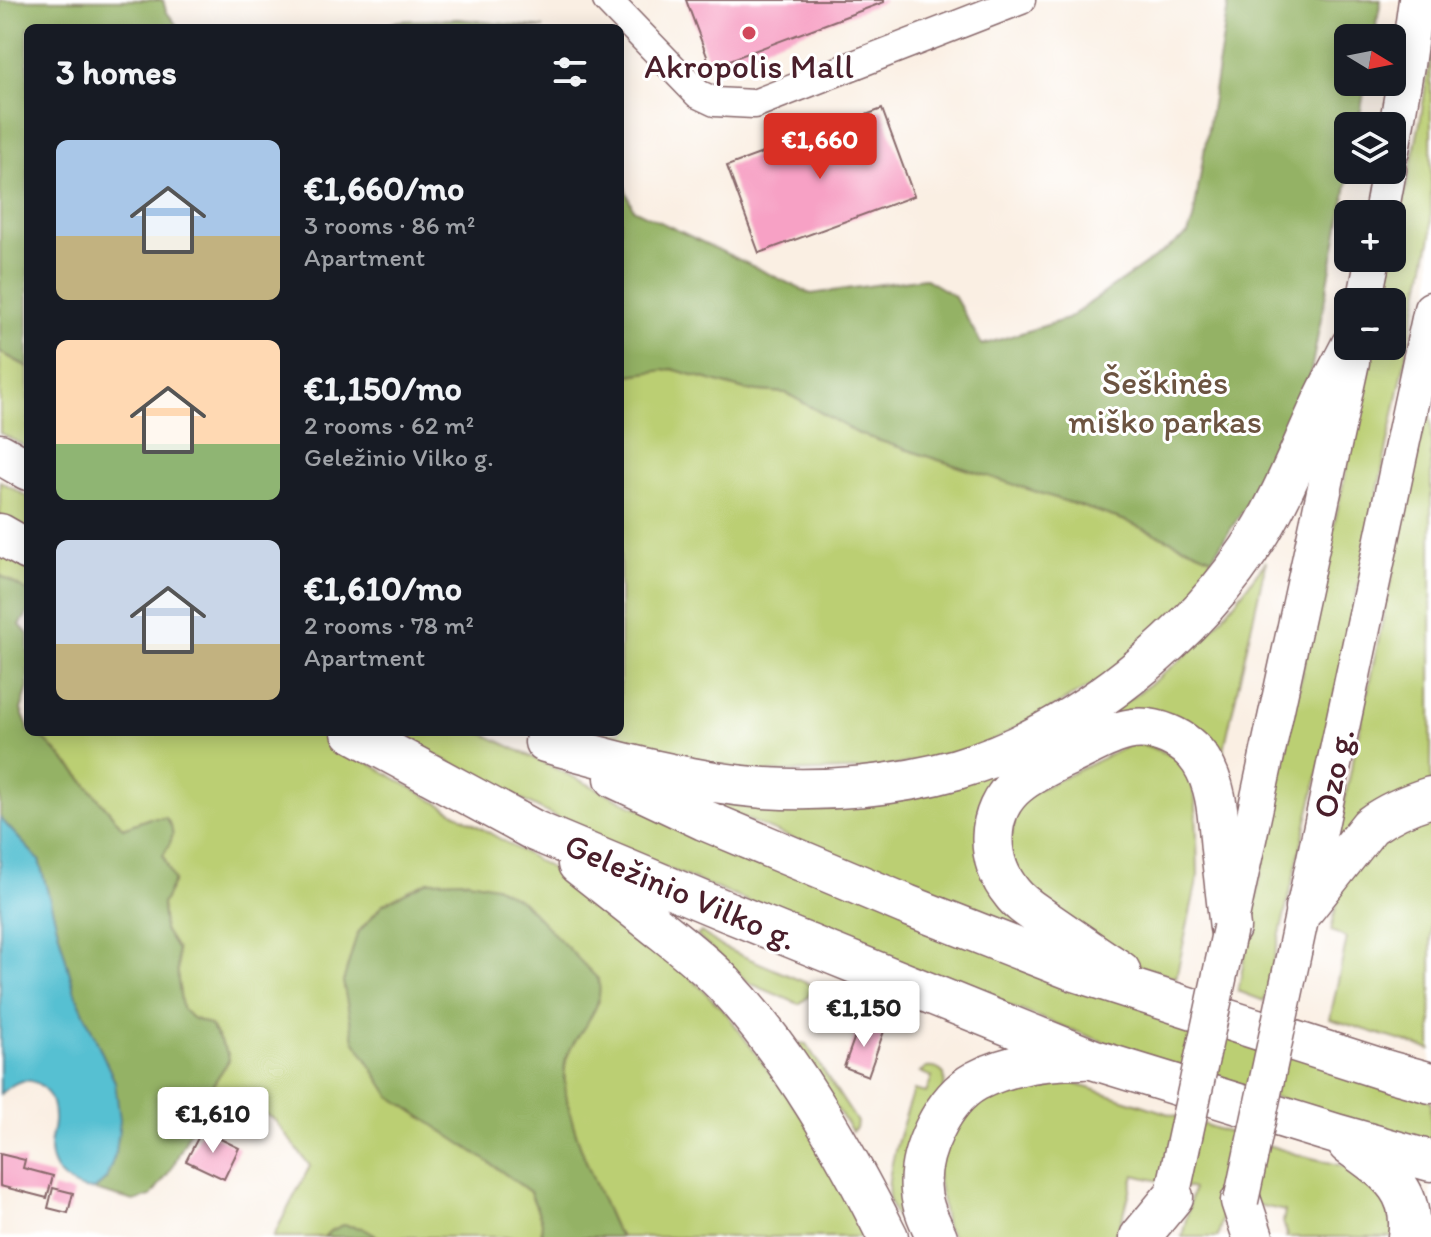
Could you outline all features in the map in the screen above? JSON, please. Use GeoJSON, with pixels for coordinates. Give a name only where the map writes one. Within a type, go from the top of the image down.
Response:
{"type":"FeatureCollection","features":[{"type":"Feature","properties":{"kind":"highway"},"geometry":{"type":"LineString","coordinates":[[535,737],[651,771],[694,779],[765,788],[822,789],[895,782],[957,769],[1049,731],[1112,691],[1165,645],[1199,611],[1229,574],[1260,532],[1290,477],[1321,406],[1346,360]]}},
{"type":"Feature","properties":{"kind":"highway"},"geometry":{"type":"LineString","coordinates":[[0,454],[24,468]]}},
{"type":"Feature","properties":{"kind":"highway"},"geometry":{"type":"LineString","coordinates":[[0,534],[24,548]]}},
{"type":"Feature","properties":{"kind":"highway"},"geometry":{"type":"LineString","coordinates":[[1164,999],[1014,896],[999,872],[992,847],[994,823],[1010,791],[1043,768],[1120,732],[1149,730],[1174,737],[1201,760],[1211,781],[1230,928]]}},
{"type":"Feature","properties":{"kind":"highway","name":"Geležinio Vilko g."},"geometry":{"type":"LineString","coordinates":[[359,736],[535,831],[1092,1059],[1431,1161]]}},
{"type":"Feature","properties":{"kind":"highway"},"geometry":{"type":"LineString","coordinates":[[535,737],[704,820],[1075,971],[1431,1083]]}},
{"type":"Feature","properties":{"kind":"highway"},"geometry":{"type":"LineString","coordinates":[[1305,908],[1370,826],[1407,804],[1431,797]]}},
{"type":"Feature","properties":{"kind":"highway"},"geometry":{"type":"LineString","coordinates":[[535,831],[681,945],[721,981],[749,1012],[853,1167],[888,1237]]}},
{"type":"Feature","properties":{"kind":"highway"},"geometry":{"type":"LineString","coordinates":[[937,1237],[921,1190],[923,1158],[947,1107],[961,1091],[977,1081],[1020,1065],[1055,1059],[1092,1059]]}},
{"type":"Feature","properties":{"kind":"highway"},"geometry":{"type":"LineString","coordinates":[[1388,1071],[1431,1070]]}},
{"type":"Feature","properties":{"kind":"highway"},"geometry":{"type":"LineString","coordinates":[[1336,1134],[1381,1168],[1399,1187],[1408,1204],[1408,1237]]}},
{"type":"Feature","properties":{"kind":"highway"},"geometry":{"type":"LineString","coordinates":[[1140,1237],[1174,1190]]}},
{"type":"Feature","properties":{"kind":"main road"},"geometry":{"type":"LineString","coordinates":[[1398,112],[1416,0]]}},
{"type":"Feature","properties":{"kind":"main road","name":"Ozo g."},"geometry":{"type":"LineString","coordinates":[[1243,1225],[1295,948],[1431,309]]}},
{"type":"Feature","properties":{"kind":"main road","name":"Ozo g."},"geometry":{"type":"LineString","coordinates":[[1164,1237],[1350,360]]}},
{"type":"Feature","properties":{"kind":"street"},"geometry":{"type":"LineString","coordinates":[[607,0],[698,94],[715,102],[754,104],[1021,0]]}},
{"type":"Feature","properties":{"kind":"green space"},"geometry":{"type":"Polygon","coordinates":[[[0,0],[163,0],[166,11],[176,24],[24,24],[24,365],[0,352],[0,0]]]}},
{"type":"Feature","properties":{"kind":"green space","name":"Šeškinės miško parkas"},"geometry":{"type":"Polygon","coordinates":[[[1229,0],[1381,0],[1377,24],[1334,24],[1334,96],[1363,96],[1361,112],[1334,112],[1334,184],[1347,184],[1344,200],[1334,200],[1334,252],[1309,381],[1281,451],[1212,558],[1123,520],[859,434],[786,393],[745,390],[672,369],[624,375],[624,185],[633,209],[811,294],[924,278],[954,296],[982,345],[1067,319],[1188,234],[1193,220],[1229,0]]]}},
{"type":"Feature","properties":{"kind":"green space"},"geometry":{"type":"Polygon","coordinates":[[[457,19],[505,24],[389,24],[457,19]]]}},
{"type":"Feature","properties":{"kind":"green space"},"geometry":{"type":"Polygon","coordinates":[[[1431,52],[1431,236],[1406,356],[1406,288],[1385,288],[1388,272],[1406,272],[1404,200],[1431,52]]]}},
{"type":"Feature","properties":{"kind":"green space"},"geometry":{"type":"Polygon","coordinates":[[[0,352],[24,365],[24,446],[0,433],[0,352]]]}},
{"type":"Feature","properties":{"kind":"green space"},"geometry":{"type":"Polygon","coordinates":[[[1370,360],[1405,360],[1325,745],[1264,1001],[1238,991],[1288,737],[1370,360]]]}},
{"type":"Feature","properties":{"kind":"green space"},"geometry":{"type":"Polygon","coordinates":[[[672,369],[745,390],[786,393],[859,434],[1123,520],[1212,558],[1188,608],[1126,666],[984,746],[880,769],[752,773],[609,741],[597,736],[624,736],[624,375],[672,369]]]}},
{"type":"Feature","properties":{"kind":"green space"},"geometry":{"type":"Polygon","coordinates":[[[1427,410],[1431,423],[1431,782],[1332,860],[1427,410]]]}},
{"type":"Feature","properties":{"kind":"green space"},"geometry":{"type":"Polygon","coordinates":[[[0,481],[24,495],[24,534],[0,520],[0,481]]]}},
{"type":"Feature","properties":{"kind":"green space"},"geometry":{"type":"Polygon","coordinates":[[[0,552],[24,566],[24,590],[0,575],[0,552]]]}},
{"type":"Feature","properties":{"kind":"green space"},"geometry":{"type":"Polygon","coordinates":[[[1266,561],[1220,767],[1090,726],[1153,682],[1200,642],[1266,561]]]}},
{"type":"Feature","properties":{"kind":"green space"},"geometry":{"type":"Polygon","coordinates":[[[0,575],[24,590],[24,619],[20,625],[24,630],[24,701],[21,710],[24,736],[39,736],[46,741],[123,828],[150,818],[166,818],[170,823],[172,837],[163,856],[174,881],[162,904],[164,930],[177,950],[182,1008],[192,1018],[210,1025],[228,1054],[229,1060],[212,1086],[172,1168],[151,1196],[134,1201],[94,1190],[106,1179],[115,1082],[75,993],[39,860],[0,818],[0,575]]]}},
{"type":"Feature","properties":{"kind":"green space"},"geometry":{"type":"Polygon","coordinates":[[[38,736],[322,736],[559,873],[657,944],[727,1014],[809,1126],[870,1237],[621,1237],[588,1166],[566,1093],[568,1055],[599,1001],[428,881],[383,904],[357,934],[490,1163],[530,1192],[542,1221],[541,1237],[378,1237],[362,1228],[330,1231],[324,1237],[273,1237],[310,1166],[273,1118],[212,1086],[229,1060],[228,1054],[210,1025],[192,1018],[182,1009],[177,950],[164,930],[162,904],[174,881],[163,856],[172,838],[150,818],[123,828],[38,736]]]}},
{"type":"Feature","properties":{"kind":"green space"},"geometry":{"type":"Polygon","coordinates":[[[398,736],[488,736],[631,805],[1431,1101],[1431,1143],[1159,1063],[939,979],[612,846],[398,736]]]}},
{"type":"Feature","properties":{"kind":"green space"},"geometry":{"type":"Polygon","coordinates":[[[1136,742],[1187,761],[1196,804],[1198,876],[1176,978],[1122,960],[1011,873],[1006,861],[1019,799],[1136,742]]]}},
{"type":"Feature","properties":{"kind":"green space"},"geometry":{"type":"Polygon","coordinates":[[[1019,764],[980,819],[1071,951],[688,796],[1019,764]]]}},
{"type":"Feature","properties":{"kind":"green space"},"geometry":{"type":"Polygon","coordinates":[[[1431,808],[1431,1050],[1330,1019],[1347,938],[1331,931],[1340,888],[1357,855],[1431,808]]]}},
{"type":"Feature","properties":{"kind":"green space"},"geometry":{"type":"Polygon","coordinates":[[[464,880],[495,886],[522,901],[598,979],[600,990],[595,1010],[567,1056],[564,1074],[571,1118],[579,1142],[621,1237],[541,1237],[542,1221],[530,1192],[390,1096],[354,1040],[343,982],[357,934],[383,904],[428,881],[464,880]]]}},
{"type":"Feature","properties":{"kind":"green space"},"geometry":{"type":"Polygon","coordinates":[[[701,932],[724,948],[809,984],[811,990],[808,997],[799,1004],[749,983],[697,936],[701,932]]]}},
{"type":"Feature","properties":{"kind":"green space"},"geometry":{"type":"Polygon","coordinates":[[[799,1043],[806,1044],[857,1122],[852,1131],[795,1048],[799,1043]]]}},
{"type":"Feature","properties":{"kind":"green space"},"geometry":{"type":"Polygon","coordinates":[[[926,1068],[940,1070],[945,1081],[920,1237],[908,1237],[890,1203],[889,1179],[914,1090],[926,1093],[932,1077],[920,1072],[926,1068]]]}},
{"type":"Feature","properties":{"kind":"green space"},"geometry":{"type":"Polygon","coordinates":[[[1060,1079],[1296,1154],[1347,1167],[1379,1182],[1396,1237],[1286,1237],[1283,1222],[1285,1211],[1226,1198],[1218,1237],[1182,1237],[1193,1189],[1134,1175],[1124,1214],[1114,1237],[953,1237],[946,1227],[936,1166],[944,1139],[996,1084],[1060,1079]]]}},
{"type":"Feature","properties":{"kind":"green space"},"geometry":{"type":"Polygon","coordinates":[[[343,1225],[362,1228],[378,1237],[324,1237],[343,1225]]]}},
{"type":"Feature","properties":{"kind":"water"},"geometry":{"type":"Polygon","coordinates":[[[0,818],[39,860],[75,993],[115,1082],[120,1120],[116,1152],[106,1179],[94,1190],[70,1183],[54,1165],[50,1148],[53,1110],[46,1091],[35,1082],[21,1081],[0,1094],[0,818]]]}},
{"type":"Feature","properties":{"kind":"building","name":"Akropolis Mall"},"geometry":{"type":"Polygon","coordinates":[[[686,0],[884,0],[884,2],[711,67],[686,0]]]}},
{"type":"Feature","properties":{"kind":"building"},"geometry":{"type":"Polygon","coordinates":[[[882,109],[914,196],[759,253],[727,166],[882,109]]]}},
{"type":"Feature","properties":{"kind":"building"},"geometry":{"type":"Polygon","coordinates":[[[860,1022],[884,1031],[868,1076],[844,1067],[860,1022]]]}},
{"type":"Feature","properties":{"kind":"building"},"geometry":{"type":"Polygon","coordinates":[[[202,1130],[239,1148],[224,1179],[186,1161],[202,1130]]]}},
{"type":"Feature","properties":{"kind":"building"},"geometry":{"type":"Polygon","coordinates":[[[0,1154],[25,1160],[23,1168],[53,1176],[47,1198],[0,1186],[0,1154]]]}},
{"type":"Feature","properties":{"kind":"building"},"geometry":{"type":"Polygon","coordinates":[[[53,1188],[73,1193],[68,1213],[48,1208],[53,1188]]]}},
{"type":"Feature","properties":{"kind":"place","name":"Akropolis Mall"},"geometry":{"type":"Point","coordinates":[749,33]}}]}
